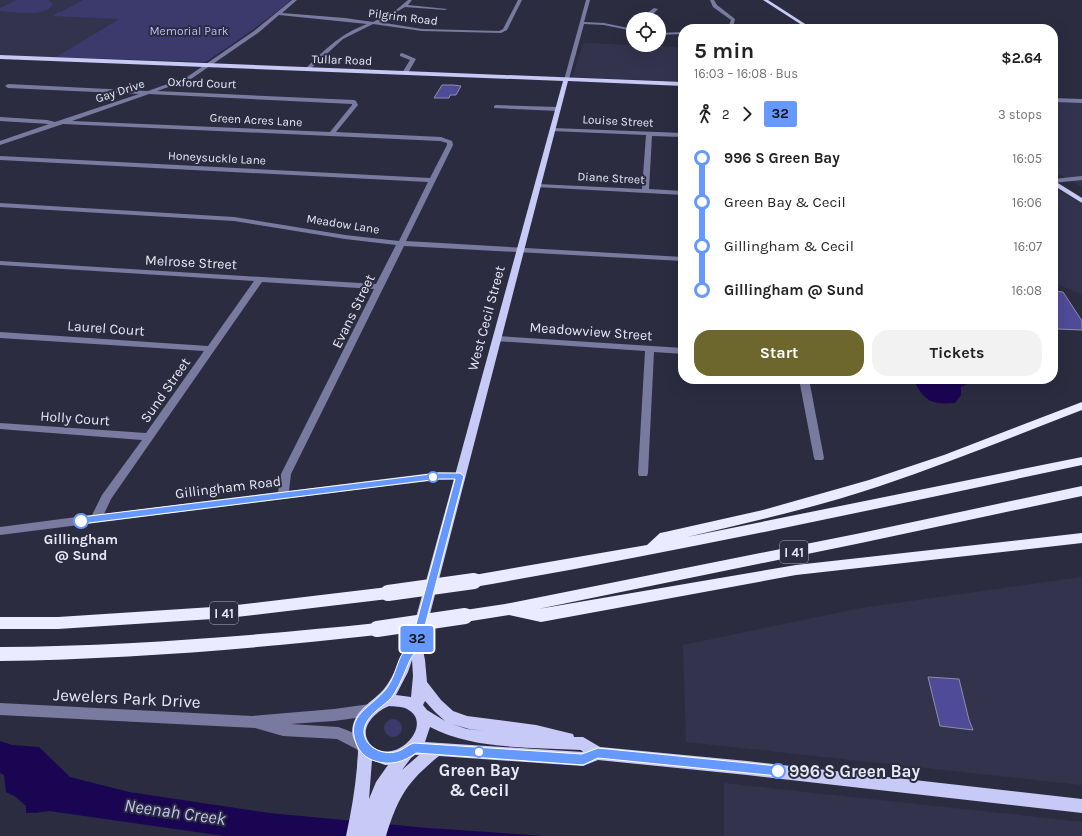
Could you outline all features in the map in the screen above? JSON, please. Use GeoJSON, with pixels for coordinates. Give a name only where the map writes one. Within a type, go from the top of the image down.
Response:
{"type":"FeatureCollection","features":[{"type":"Feature","properties":{"kind":"highway"},"geometry":{"type":"LineString","coordinates":[[652,548],[665,537],[763,515],[874,483],[948,458],[1082,406]]}},
{"type":"Feature","properties":{"kind":"highway","name":"I 41"},"geometry":{"type":"LineString","coordinates":[[0,623],[58,622],[228,612],[474,581],[834,513],[1082,461]]}},
{"type":"Feature","properties":{"kind":"highway","name":"I 41"},"geometry":{"type":"LineString","coordinates":[[0,654],[58,654],[171,650],[262,642],[377,629],[505,610],[862,538],[1082,491]]}},
{"type":"Feature","properties":{"kind":"highway"},"geometry":{"type":"LineString","coordinates":[[505,610],[541,616],[796,570],[1082,538]]}},
{"type":"Feature","properties":{"kind":"main road"},"geometry":{"type":"LineString","coordinates":[[765,0],[803,24]]}},
{"type":"Feature","properties":{"kind":"main road","name":"Tullar Road"},"geometry":{"type":"LineString","coordinates":[[0,57],[678,84]]}},
{"type":"Feature","properties":{"kind":"main road","name":"West Cecil Street"},"geometry":{"type":"LineString","coordinates":[[374,707],[390,692],[401,672],[406,658],[415,645],[522,250],[566,79]]}},
{"type":"Feature","properties":{"kind":"main road"},"geometry":{"type":"LineString","coordinates":[[1062,180],[1082,192]]}},
{"type":"Feature","properties":{"kind":"main road"},"geometry":{"type":"LineString","coordinates":[[1058,182],[1082,200]]}},
{"type":"Feature","properties":{"kind":"main road","name":"West Cecil Street"},"geometry":{"type":"LineString","coordinates":[[415,645],[420,659],[419,710]]}},
{"type":"Feature","properties":{"kind":"main road"},"geometry":{"type":"LineString","coordinates":[[419,683],[435,704],[449,716],[456,719],[491,726],[553,734],[583,744],[598,753],[747,768],[1082,806]]}},
{"type":"Feature","properties":{"kind":"main road"},"geometry":{"type":"LineString","coordinates":[[378,836],[363,788],[363,746],[359,736],[359,727],[363,718],[374,707],[388,700],[408,702],[445,728],[466,735],[583,744]]}},
{"type":"Feature","properties":{"kind":"main road"},"geometry":{"type":"LineString","coordinates":[[365,836],[380,787],[420,740],[424,731],[424,722],[419,710]]}},
{"type":"Feature","properties":{"kind":"main road"},"geometry":{"type":"LineString","coordinates":[[363,746],[376,756],[385,758],[396,757],[410,751],[436,750],[583,759],[598,753]]}},
{"type":"Feature","properties":{"kind":"main road"},"geometry":{"type":"LineString","coordinates":[[354,836],[371,815],[392,796],[404,777],[418,763],[436,750]]}},
{"type":"Feature","properties":{"kind":"street","name":"Gay Drive"},"geometry":{"type":"LineString","coordinates":[[0,143],[189,78],[248,37],[295,0]]}},
{"type":"Feature","properties":{"kind":"street"},"geometry":{"type":"LineString","coordinates":[[308,69],[334,43],[347,34],[386,17],[404,6],[410,0]]}},
{"type":"Feature","properties":{"kind":"street","name":"Pilgrim Road"},"geometry":{"type":"LineString","coordinates":[[278,14],[329,17],[433,31],[501,32],[505,30],[520,0]]}},
{"type":"Feature","properties":{"kind":"street","name":"West Cecil Street"},"geometry":{"type":"LineString","coordinates":[[566,79],[588,0]]}},
{"type":"Feature","properties":{"kind":"street"},"geometry":{"type":"LineString","coordinates":[[712,0],[715,6],[733,20],[732,24]]}},
{"type":"Feature","properties":{"kind":"street"},"geometry":{"type":"LineString","coordinates":[[404,6],[445,9]]}},
{"type":"Feature","properties":{"kind":"street"},"geometry":{"type":"LineString","coordinates":[[652,12],[656,9]]}},
{"type":"Feature","properties":{"kind":"street"},"geometry":{"type":"LineString","coordinates":[[581,23],[604,24],[626,29]]}},
{"type":"Feature","properties":{"kind":"street"},"geometry":{"type":"LineString","coordinates":[[666,34],[678,33]]}},
{"type":"Feature","properties":{"kind":"street"},"geometry":{"type":"LineString","coordinates":[[248,37],[261,38]]}},
{"type":"Feature","properties":{"kind":"street"},"geometry":{"type":"LineString","coordinates":[[402,55],[413,59],[405,73]]}},
{"type":"Feature","properties":{"kind":"street","name":"Oxford Court"},"geometry":{"type":"LineString","coordinates":[[8,86],[354,102],[355,104],[332,134]]}},
{"type":"Feature","properties":{"kind":"street"},"geometry":{"type":"LineString","coordinates":[[1058,100],[1082,101]]}},
{"type":"Feature","properties":{"kind":"street"},"geometry":{"type":"LineString","coordinates":[[496,107],[558,110]]}},
{"type":"Feature","properties":{"kind":"street"},"geometry":{"type":"LineString","coordinates":[[0,119],[47,122],[55,124]]}},
{"type":"Feature","properties":{"kind":"street","name":"Green Acres Lane"},"geometry":{"type":"LineString","coordinates":[[63,122],[332,134],[449,141]]}},
{"type":"Feature","properties":{"kind":"street","name":"Louise Street"},"geometry":{"type":"LineString","coordinates":[[553,130],[678,136]]}},
{"type":"Feature","properties":{"kind":"street"},"geometry":{"type":"LineString","coordinates":[[645,191],[649,134]]}},
{"type":"Feature","properties":{"kind":"street","name":"Evans Street"},"geometry":{"type":"LineString","coordinates":[[283,496],[286,474],[450,145],[449,141]]}},
{"type":"Feature","properties":{"kind":"street","name":"Honeysuckle Lane"},"geometry":{"type":"LineString","coordinates":[[0,158],[432,180]]}},
{"type":"Feature","properties":{"kind":"street"},"geometry":{"type":"LineString","coordinates":[[1058,177],[1082,173]]}},
{"type":"Feature","properties":{"kind":"street"},"geometry":{"type":"LineString","coordinates":[[1058,179],[1082,178]]}},
{"type":"Feature","properties":{"kind":"street","name":"Diane Street"},"geometry":{"type":"LineString","coordinates":[[538,186],[678,193]]}},
{"type":"Feature","properties":{"kind":"street","name":"Meadow Lane"},"geometry":{"type":"LineString","coordinates":[[0,206],[234,219],[263,222],[350,238],[402,243],[678,259]]}},
{"type":"Feature","properties":{"kind":"street","name":"Melrose Street"},"geometry":{"type":"LineString","coordinates":[[0,263],[380,287]]}},
{"type":"Feature","properties":{"kind":"street","name":"Sund Street"},"geometry":{"type":"LineString","coordinates":[[96,519],[106,498],[260,279]]}},
{"type":"Feature","properties":{"kind":"street","name":"Laurel Court"},"geometry":{"type":"LineString","coordinates":[[0,335],[210,349]]}},
{"type":"Feature","properties":{"kind":"street","name":"Meadowview Street"},"geometry":{"type":"LineString","coordinates":[[498,339],[678,351]]}},
{"type":"Feature","properties":{"kind":"street"},"geometry":{"type":"LineString","coordinates":[[643,474],[650,349]]}},
{"type":"Feature","properties":{"kind":"street"},"geometry":{"type":"LineString","coordinates":[[805,384],[819,458]]}},
{"type":"Feature","properties":{"kind":"street","name":"Holly Court"},"geometry":{"type":"LineString","coordinates":[[0,426],[149,437]]}},
{"type":"Feature","properties":{"kind":"street","name":"Gillingham Road"},"geometry":{"type":"LineString","coordinates":[[0,531],[439,476],[460,476]]}},
{"type":"Feature","properties":{"kind":"street","name":"Jewelers Park Drive"},"geometry":{"type":"LineString","coordinates":[[0,709],[252,722],[286,718],[334,716],[374,707]]}},
{"type":"Feature","properties":{"kind":"street","name":"Jewelers Park Drive"},"geometry":{"type":"LineString","coordinates":[[252,722],[283,730],[338,732],[363,746]]}},
{"type":"Feature","properties":{"kind":"shaded area"},"geometry":{"type":"Polygon","coordinates":[[[0,0],[150,0],[56,57],[0,55],[0,0]]]}},
{"type":"Feature","properties":{"kind":"shaded area"},"geometry":{"type":"Polygon","coordinates":[[[583,43],[626,45],[626,52],[666,52],[666,46],[678,47],[678,82],[573,76],[583,43]]]}},
{"type":"Feature","properties":{"kind":"shaded area"},"geometry":{"type":"Polygon","coordinates":[[[1058,102],[1082,103],[1082,187],[1058,174],[1058,102]]]}},
{"type":"Feature","properties":{"kind":"shaded area"},"geometry":{"type":"Polygon","coordinates":[[[1058,190],[1082,204],[1082,295],[1058,284],[1058,190]]]}},
{"type":"Feature","properties":{"kind":"shaded area"},"geometry":{"type":"Polygon","coordinates":[[[1082,577],[1082,785],[686,742],[683,645],[861,608],[1082,577]]]}},
{"type":"Feature","properties":{"kind":"shaded area"},"geometry":{"type":"Polygon","coordinates":[[[724,783],[1082,822],[1082,836],[724,836],[724,783]]]}},
{"type":"Feature","properties":{"kind":"green space"},"geometry":{"type":"Polygon","coordinates":[[[17,0],[48,0],[53,4],[50,8],[37,13],[0,11],[0,8],[17,0]]]}},
{"type":"Feature","properties":{"kind":"green space","name":"Memorial Park"},"geometry":{"type":"Polygon","coordinates":[[[83,0],[291,0],[227,48],[205,62],[56,57],[119,19],[53,16],[83,0]]]}},
{"type":"Feature","properties":{"kind":"green space"},"geometry":{"type":"Polygon","coordinates":[[[393,719],[399,722],[402,728],[399,734],[393,737],[387,734],[384,728],[387,722],[393,719]]]}},
{"type":"Feature","properties":{"kind":"water"},"geometry":{"type":"Polygon","coordinates":[[[916,384],[967,384],[961,387],[961,395],[955,403],[940,403],[929,400],[916,384]]]}},
{"type":"Feature","properties":{"kind":"water","name":"Neenah Creek"},"geometry":{"type":"Polygon","coordinates":[[[0,741],[12,745],[39,747],[70,777],[129,792],[269,813],[428,828],[545,836],[224,836],[49,811],[26,813],[26,806],[16,797],[6,792],[4,775],[0,773],[0,741]]]}},
{"type":"Feature","properties":{"kind":"building"},"geometry":{"type":"Polygon","coordinates":[[[442,85],[461,86],[456,95],[450,95],[449,98],[434,98],[442,85]]]}},
{"type":"Feature","properties":{"kind":"building"},"geometry":{"type":"Polygon","coordinates":[[[1058,292],[1063,292],[1082,321],[1082,330],[1058,329],[1058,292]]]}},
{"type":"Feature","properties":{"kind":"building"},"geometry":{"type":"Polygon","coordinates":[[[928,677],[959,679],[969,720],[973,730],[940,726],[928,677]]]}},
{"type":"Feature","properties":{"kind":"bus line","name":"32"},"geometry":{"type":"LineString","coordinates":[[81,521],[439,476],[460,476],[415,645],[406,658],[401,672],[390,692],[370,710],[363,718],[359,727],[359,736],[362,745],[368,752],[385,758],[406,754],[414,748],[583,759],[598,753],[778,771]]}},
{"type":"Feature","properties":{"kind":"place","name":"Gillingham @ Sund"},"geometry":{"type":"Point","coordinates":[81,521]}},
{"type":"Feature","properties":{"kind":"place","name":"Green Bay & Cecil"},"geometry":{"type":"Point","coordinates":[479,752]}},
{"type":"Feature","properties":{"kind":"place","name":"996 S Green Bay"},"geometry":{"type":"Point","coordinates":[778,771]}}]}
